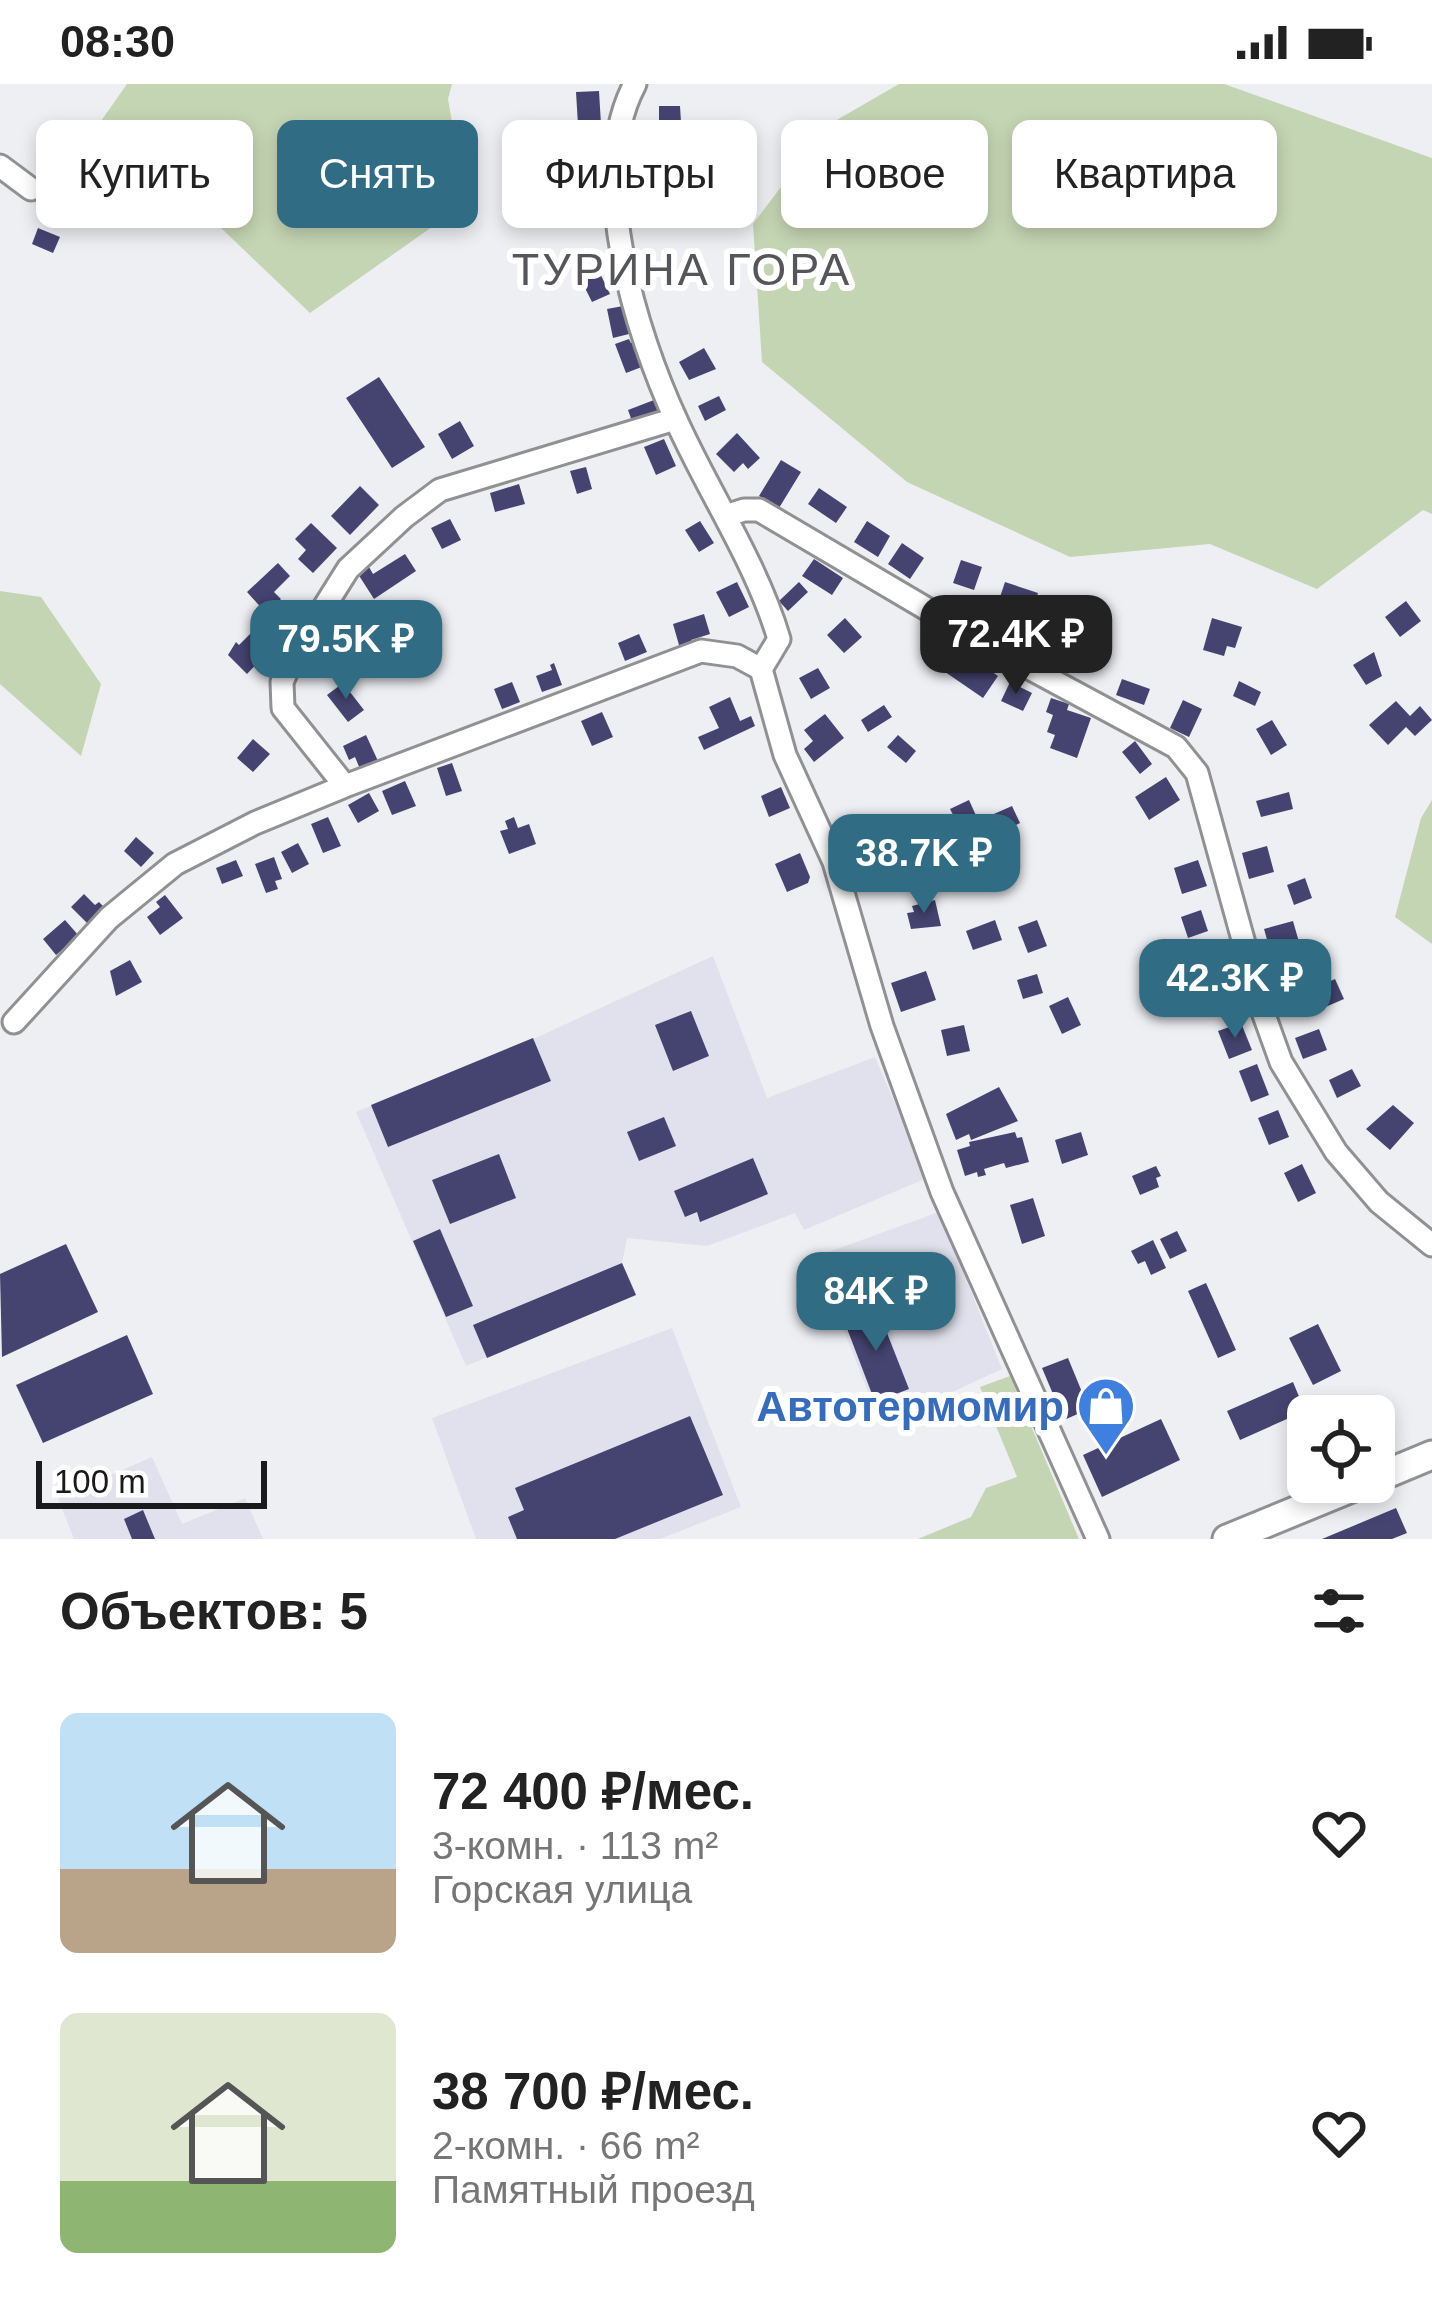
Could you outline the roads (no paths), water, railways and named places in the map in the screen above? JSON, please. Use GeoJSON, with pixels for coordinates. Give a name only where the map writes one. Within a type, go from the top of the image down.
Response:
{"type":"FeatureCollection","features":[{"type":"Feature","properties":{"kind":"main road"},"geometry":{"type":"LineString","coordinates":[[1395,1470],[1432,1455]]}},
{"type":"Feature","properties":{"kind":"main road"},"geometry":{"type":"LineString","coordinates":[[1227,1539],[1314,1503]]}},
{"type":"Feature","properties":{"kind":"street"},"geometry":{"type":"LineString","coordinates":[[635,84],[618,134],[613,189],[616,220],[640,321],[675,419],[767,599],[779,639],[760,669]]}},
{"type":"Feature","properties":{"kind":"street"},"geometry":{"type":"LineString","coordinates":[[0,166],[32,188]]}},
{"type":"Feature","properties":{"kind":"street"},"geometry":{"type":"LineString","coordinates":[[345,786],[283,708],[282,682],[348,569],[440,490],[675,419]]}},
{"type":"Feature","properties":{"kind":"street"},"geometry":{"type":"LineString","coordinates":[[725,516],[759,510],[1005,656],[1176,747],[1197,773],[1281,1062],[1336,1152],[1379,1202],[1432,1245]]}},
{"type":"Feature","properties":{"kind":"street"},"geometry":{"type":"LineString","coordinates":[[14,1022],[109,919],[175,864],[255,823],[701,651],[737,656],[760,669],[785,754],[834,862],[882,1026],[942,1192],[1098,1539]]}},
{"type":"Feature","properties":{"kind":"place","name":"Автотермомир"},"geometry":{"type":"Point","coordinates":[1106,1457]}},
{"type":"Feature","properties":{"kind":"district","name":"ТУРИНА ГОРА"},"geometry":{"type":"Point","coordinates":[682,269]}}]}
